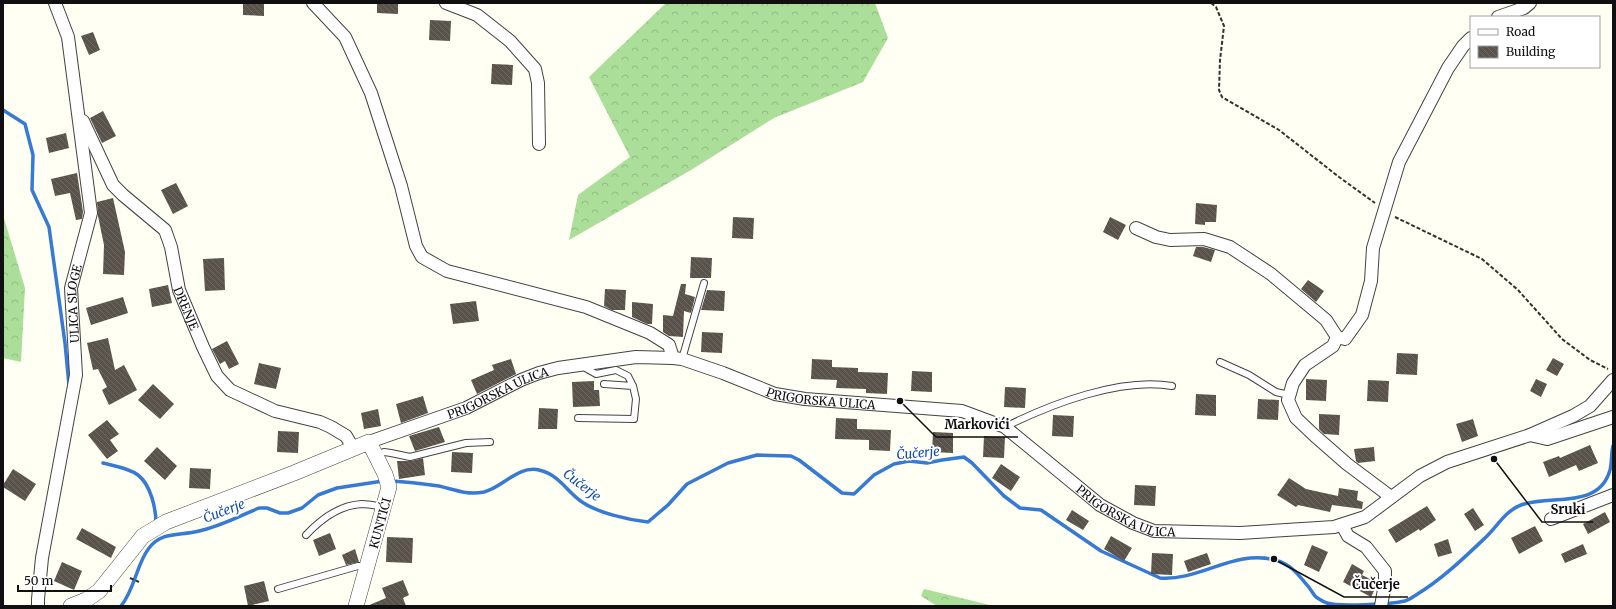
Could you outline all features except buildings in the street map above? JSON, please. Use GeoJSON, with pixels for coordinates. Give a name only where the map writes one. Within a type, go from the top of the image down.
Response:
{"type":"FeatureCollection","features":[{"type":"Feature","properties":{"kind":"street","name":"ULICA SLOGE"},"geometry":{"type":"LineString","coordinates":[[38,606],[42,558],[76,375],[71,288],[91,212],[68,37],[55,3]]}},
{"type":"Feature","properties":{"kind":"street"},"geometry":{"type":"LineString","coordinates":[[313,3],[345,37],[371,93],[401,186],[416,246],[422,257],[447,271],[586,307],[650,333],[668,345],[678,359]]}},
{"type":"Feature","properties":{"kind":"street"},"geometry":{"type":"LineString","coordinates":[[446,3],[477,15],[510,41],[535,69],[538,83],[539,144]]}},
{"type":"Feature","properties":{"kind":"street"},"geometry":{"type":"LineString","coordinates":[[1501,16],[1524,8],[1530,3]]}},
{"type":"Feature","properties":{"kind":"street"},"geometry":{"type":"LineString","coordinates":[[1136,228],[1156,237],[1170,240],[1204,239],[1230,247],[1271,274],[1326,320],[1337,337],[1345,339],[1362,315],[1371,281],[1373,248],[1399,162],[1448,68],[1463,46],[1470,39]]}},
{"type":"Feature","properties":{"kind":"street","name":"DRENJE"},"geometry":{"type":"LineString","coordinates":[[77,109],[113,185],[122,195],[165,230],[171,247],[179,290],[217,376],[230,390],[275,411],[320,422],[331,427],[346,436],[353,448]]}},
{"type":"Feature","properties":{"kind":"street"},"geometry":{"type":"LineString","coordinates":[[1337,337],[1333,346],[1305,365],[1293,383],[1288,400],[1296,418],[1310,432],[1347,464],[1391,497]]}},
{"type":"Feature","properties":{"kind":"street","name":"PRIGORSKA ULICA"},"geometry":{"type":"LineString","coordinates":[[71,606],[86,600],[99,591],[143,536],[164,523],[294,473],[353,448],[372,448],[466,408],[521,380],[558,368],[581,366],[636,357],[678,359],[776,394],[805,399],[962,411],[1005,427],[1100,505],[1133,523],[1154,531],[1240,533],[1320,529],[1342,525],[1365,517],[1420,476],[1447,462],[1530,435],[1573,416],[1590,406],[1613,380]]}},
{"type":"Feature","properties":{"kind":"street"},"geometry":{"type":"LineString","coordinates":[[1530,435],[1547,439],[1613,417]]}},
{"type":"Feature","properties":{"kind":"street","name":"KUNTIĆI"},"geometry":{"type":"LineString","coordinates":[[356,606],[384,507],[387,481],[372,448]]}},
{"type":"Feature","properties":{"kind":"street"},"geometry":{"type":"LineString","coordinates":[[1551,519],[1613,495]]}},
{"type":"Feature","properties":{"kind":"street"},"geometry":{"type":"LineString","coordinates":[[1342,525],[1348,536],[1366,547],[1385,571],[1386,584],[1381,606]]}},
{"type":"Feature","properties":{"kind":"lane"},"geometry":{"type":"LineString","coordinates":[[678,359],[704,283]]}},
{"type":"Feature","properties":{"kind":"lane"},"geometry":{"type":"LineString","coordinates":[[1220,362],[1250,375],[1276,392],[1289,395]]}},
{"type":"Feature","properties":{"kind":"lane"},"geometry":{"type":"LineString","coordinates":[[578,418],[634,419],[636,399],[633,386],[628,376],[616,370],[596,374],[581,366]]}},
{"type":"Feature","properties":{"kind":"lane"},"geometry":{"type":"LineString","coordinates":[[604,384],[633,386]]}},
{"type":"Feature","properties":{"kind":"lane"},"geometry":{"type":"LineString","coordinates":[[1005,427],[1028,415],[1059,403],[1110,388],[1151,384],[1172,386]]}},
{"type":"Feature","properties":{"kind":"lane"},"geometry":{"type":"LineString","coordinates":[[372,448],[410,457],[466,443],[490,442]]}},
{"type":"Feature","properties":{"kind":"lane"},"geometry":{"type":"LineString","coordinates":[[306,534],[318,522],[331,514],[346,508],[361,504],[384,507]]}},
{"type":"Feature","properties":{"kind":"lane"},"geometry":{"type":"LineString","coordinates":[[278,589],[358,566],[368,566]]}},
{"type":"Feature","properties":{"kind":"path"},"geometry":{"type":"LineString","coordinates":[[130,578],[140,582]]}},
{"type":"Feature","properties":{"kind":"green space"},"geometry":{"type":"Polygon","coordinates":[[[666,3],[875,3],[888,38],[863,82],[774,118],[691,170],[569,240],[578,195],[630,157],[589,77],[666,3]]]}},
{"type":"Feature","properties":{"kind":"green space"},"geometry":{"type":"Polygon","coordinates":[[[3,215],[25,288],[21,362],[3,358],[3,215]]]}},
{"type":"Feature","properties":{"kind":"green space"},"geometry":{"type":"Polygon","coordinates":[[[924,589],[994,606],[937,606],[921,596],[924,589]]]}},
{"type":"Feature","properties":{"kind":"waterway"},"geometry":{"type":"LineString","coordinates":[[3,110],[25,124],[33,155],[32,190],[49,227],[65,343],[69,385]]}},
{"type":"Feature","properties":{"kind":"waterway","name":"Čučerje"},"geometry":{"type":"LineString","coordinates":[[391,481],[439,486],[461,492],[478,493],[491,490],[524,471],[531,469],[539,470],[558,479],[576,498],[589,506],[632,520],[648,522],[668,505],[687,484],[728,463],[757,455],[791,456],[799,460],[842,493],[854,494],[874,475],[894,464],[909,461],[927,463],[964,457],[972,463],[1004,496],[1020,508],[1041,510],[1101,551],[1160,578],[1175,578],[1232,562],[1260,558],[1275,560],[1285,564],[1300,577],[1316,597],[1326,603],[1366,605],[1405,601],[1412,598],[1461,561],[1510,511],[1521,505],[1533,502],[1585,496],[1596,491],[1604,483],[1610,470],[1613,446]]}},
{"type":"Feature","properties":{"kind":"waterway"},"geometry":{"type":"LineString","coordinates":[[103,463],[130,471],[143,479],[152,498],[156,524]]}},
{"type":"Feature","properties":{"kind":"waterway","name":"Čučerje"},"geometry":{"type":"LineString","coordinates":[[121,606],[126,599],[141,562],[149,548],[154,543],[166,536],[214,527],[259,508],[267,508],[280,513],[288,513],[302,508],[318,495],[337,488],[383,481]]}},
{"type":"Feature","properties":{"kind":"place","name":"Markovići"},"geometry":{"type":"Point","coordinates":[900,401]}},
{"type":"Feature","properties":{"kind":"place","name":"Sruki"},"geometry":{"type":"Point","coordinates":[1494,459]}},
{"type":"Feature","properties":{"kind":"place","name":"Čučerje"},"geometry":{"type":"Point","coordinates":[1274,559]}}]}
